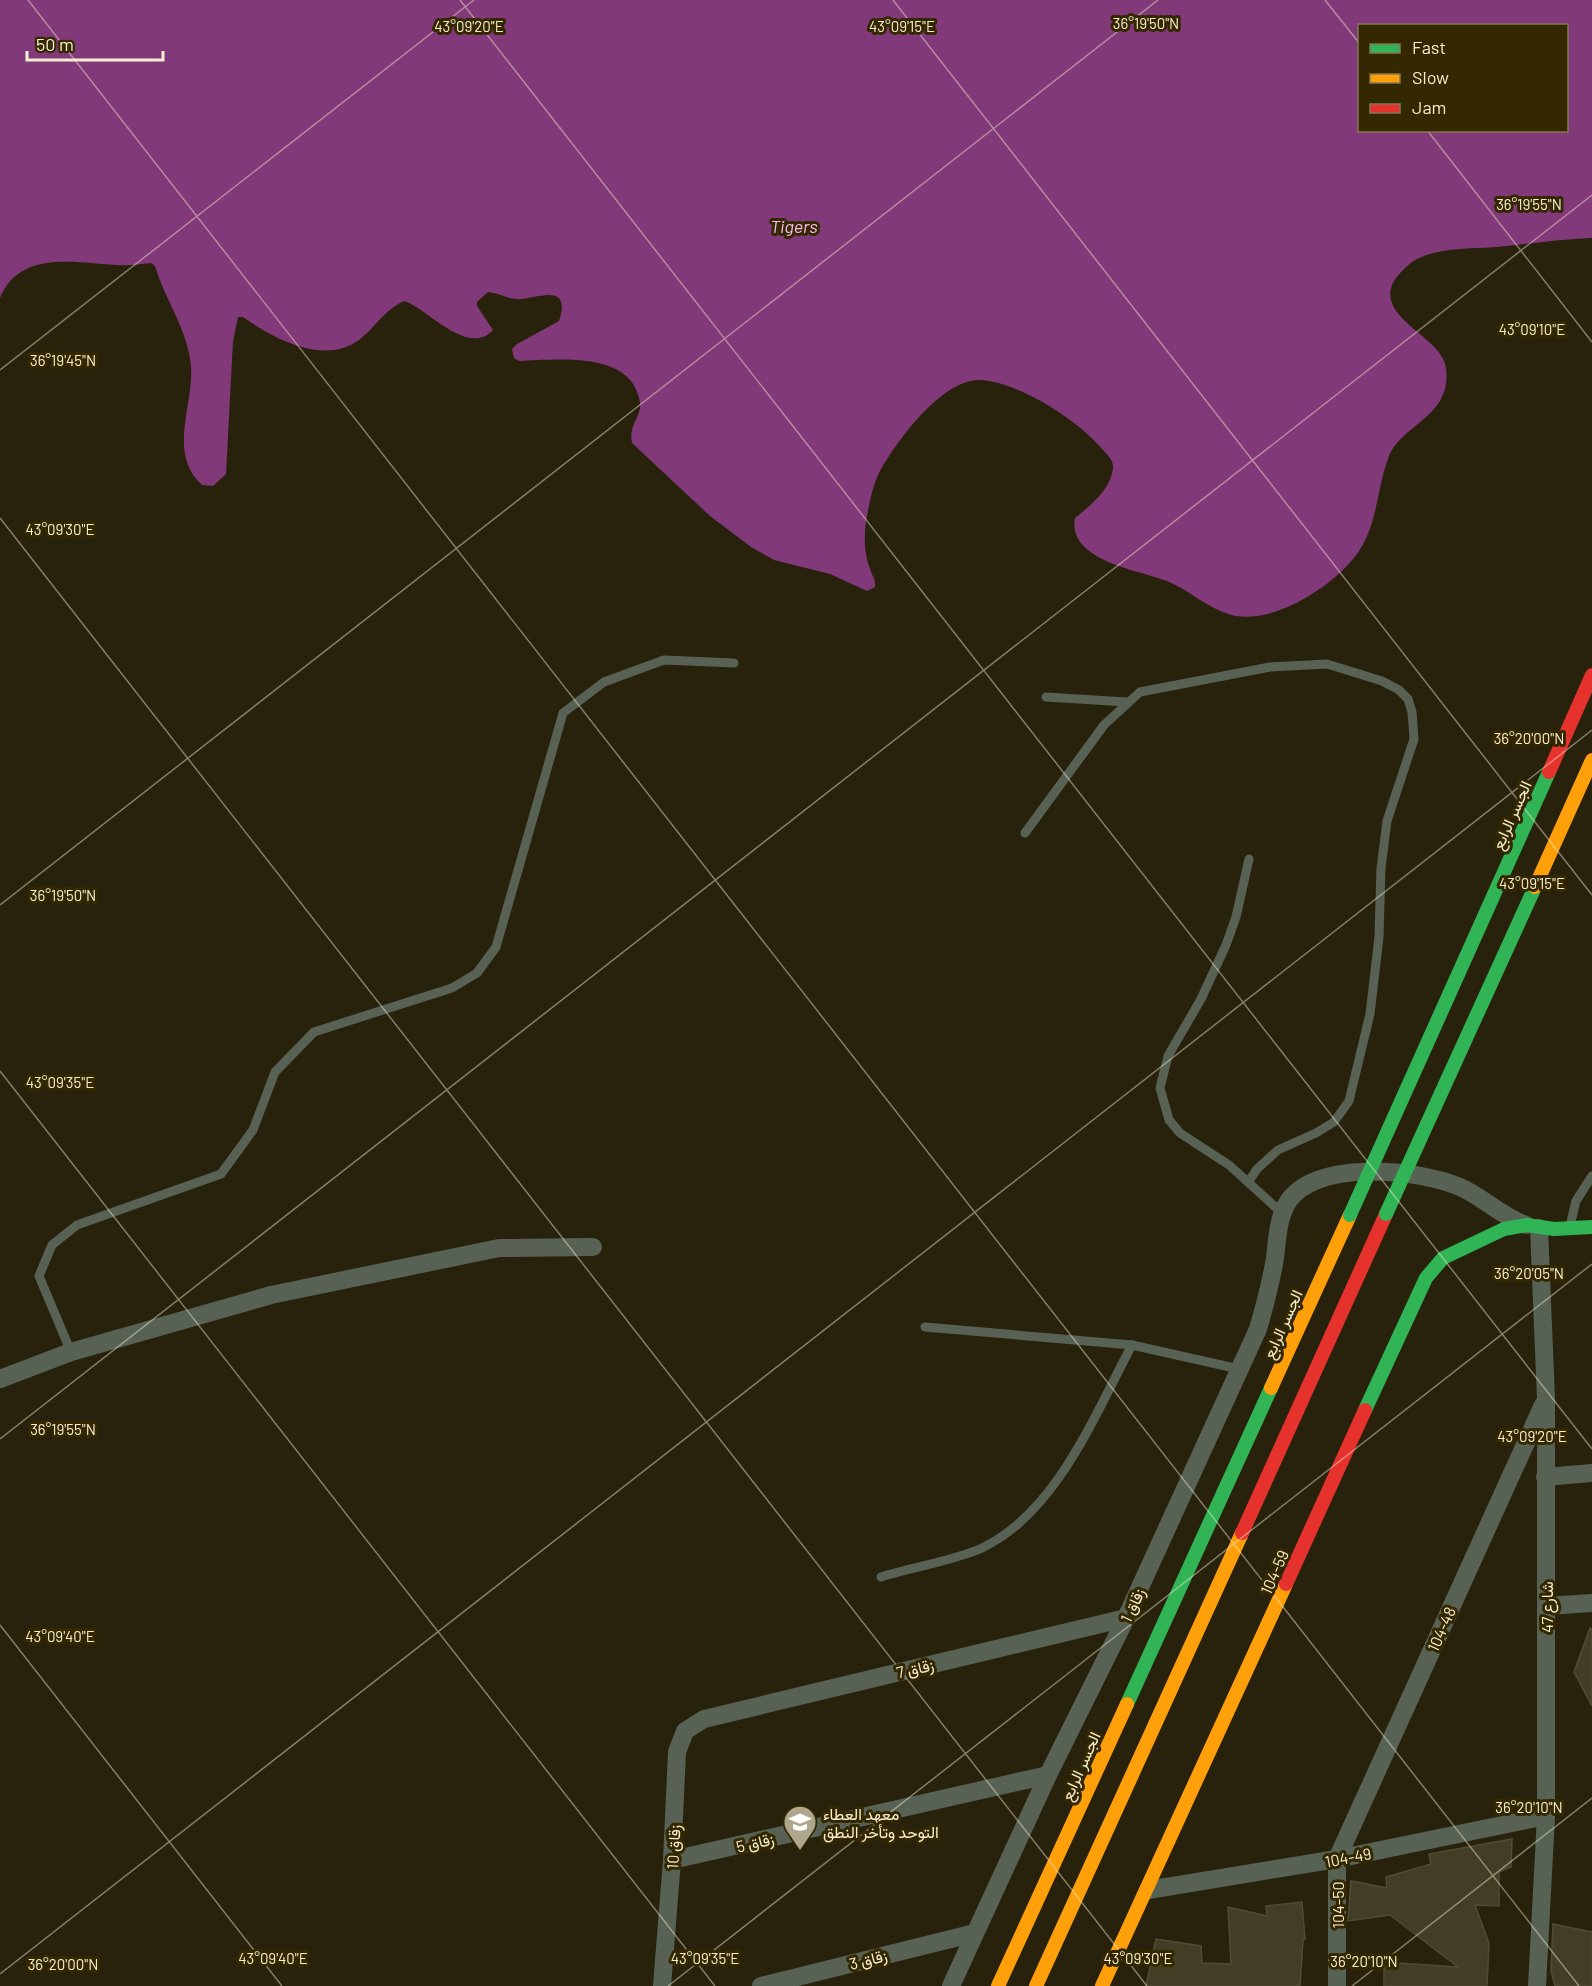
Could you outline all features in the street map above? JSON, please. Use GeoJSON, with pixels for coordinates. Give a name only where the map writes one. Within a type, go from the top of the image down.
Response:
{"type":"FeatureCollection","features":[{"type":"Feature","properties":{"kind":"main road","name":"الجسر الرابع"},"geometry":{"type":"LineString","coordinates":[[998,1986],[1350,1215],[1592,675]]}},
{"type":"Feature","properties":{"kind":"main road"},"geometry":{"type":"LineString","coordinates":[[1036,1986],[1592,760]]}},
{"type":"Feature","properties":{"kind":"main road","name":"104-59"},"geometry":{"type":"LineString","coordinates":[[1102,1986],[1148,1890],[1426,1278],[1436,1264],[1458,1250],[1503,1229],[1592,1227]]}},
{"type":"Feature","properties":{"kind":"street"},"geometry":{"type":"LineString","coordinates":[[1282,1213],[1300,1187],[1319,1178],[1367,1173],[1406,1174],[1459,1186],[1515,1221],[1533,1227]]}},
{"type":"Feature","properties":{"kind":"street","name":"زقاق 1"},"geometry":{"type":"LineString","coordinates":[[951,1986],[1048,1775],[1126,1618],[1239,1369],[1265,1308],[1282,1213]]}},
{"type":"Feature","properties":{"kind":"street","name":"شارع 47"},"geometry":{"type":"LineString","coordinates":[[1533,1227],[1546,1399],[1546,1816],[1537,1986]]}},
{"type":"Feature","properties":{"kind":"street"},"geometry":{"type":"LineString","coordinates":[[0,1379],[71,1352],[271,1295],[487,1250],[593,1247]]}},
{"type":"Feature","properties":{"kind":"street","name":"104-48"},"geometry":{"type":"LineString","coordinates":[[1337,1859],[1546,1399]]}},
{"type":"Feature","properties":{"kind":"street"},"geometry":{"type":"LineString","coordinates":[[1545,1477],[1592,1473]]}},
{"type":"Feature","properties":{"kind":"street"},"geometry":{"type":"LineString","coordinates":[[1546,1606],[1592,1603]]}},
{"type":"Feature","properties":{"kind":"street","name":"زقاق 7"},"geometry":{"type":"LineString","coordinates":[[704,1719],[1126,1618]]}},
{"type":"Feature","properties":{"kind":"street","name":"زقاق 10"},"geometry":{"type":"LineString","coordinates":[[662,1986],[672,1860],[677,1752],[685,1731],[704,1719]]}},
{"type":"Feature","properties":{"kind":"street","name":"زقاق 5"},"geometry":{"type":"LineString","coordinates":[[672,1860],[1048,1775]]}},
{"type":"Feature","properties":{"kind":"street","name":"104-49"},"geometry":{"type":"LineString","coordinates":[[1148,1890],[1337,1859],[1546,1816]]}},
{"type":"Feature","properties":{"kind":"street","name":"104-50"},"geometry":{"type":"LineString","coordinates":[[1337,1859],[1337,1986]]}},
{"type":"Feature","properties":{"kind":"street","name":"زقاق 3"},"geometry":{"type":"LineString","coordinates":[[761,1986],[810,1980],[975,1933]]}},
{"type":"Feature","properties":{"kind":"lane"},"geometry":{"type":"LineString","coordinates":[[71,1352],[39,1276],[52,1245],[77,1225],[221,1174],[253,1130],[275,1072],[314,1032],[452,988],[477,973],[496,947],[563,713],[604,682],[664,660],[734,663]]}},
{"type":"Feature","properties":{"kind":"lane"},"geometry":{"type":"LineString","coordinates":[[1025,833],[1104,724],[1140,692],[1270,667],[1327,664],[1391,685],[1408,699],[1412,712],[1414,739],[1393,797],[1385,832],[1379,937],[1370,1014],[1349,1101],[1334,1122],[1316,1134],[1278,1150],[1267,1158],[1249,1181]]}},
{"type":"Feature","properties":{"kind":"lane"},"geometry":{"type":"LineString","coordinates":[[1046,697],[1127,702]]}},
{"type":"Feature","properties":{"kind":"lane"},"geometry":{"type":"LineString","coordinates":[[1249,859],[1236,917],[1226,945],[1201,999],[1168,1056],[1161,1088],[1166,1112],[1180,1133],[1249,1181],[1282,1213]]}},
{"type":"Feature","properties":{"kind":"lane"},"geometry":{"type":"LineString","coordinates":[[1570,1229],[1576,1201],[1592,1176]]}},
{"type":"Feature","properties":{"kind":"lane"},"geometry":{"type":"LineString","coordinates":[[925,1327],[1132,1345],[1239,1369]]}},
{"type":"Feature","properties":{"kind":"lane"},"geometry":{"type":"LineString","coordinates":[[880,1577],[982,1548],[1024,1519],[1060,1478],[1132,1345]]}},
{"type":"Feature","properties":{"kind":"water","name":"Tigers"},"geometry":{"type":"Polygon","coordinates":[[[0,0],[1592,0],[1592,238],[1446,250],[1417,259],[1399,274],[1392,285],[1390,297],[1394,308],[1402,318],[1442,357],[1446,368],[1446,384],[1442,398],[1425,418],[1405,435],[1389,456],[1370,529],[1359,551],[1349,564],[1321,588],[1305,598],[1287,607],[1252,617],[1236,616],[1216,609],[1164,580],[1107,561],[1082,544],[1075,532],[1075,518],[1104,491],[1111,477],[1113,463],[1092,439],[1064,415],[1029,395],[995,382],[979,380],[964,383],[950,390],[921,415],[886,460],[874,484],[866,521],[865,550],[875,584],[875,587],[867,591],[830,574],[774,560],[751,547],[710,516],[632,443],[633,426],[640,403],[634,386],[623,374],[609,366],[591,362],[519,361],[514,358],[512,349],[517,344],[559,321],[562,308],[556,296],[516,299],[488,292],[477,302],[477,306],[493,330],[483,337],[472,338],[447,328],[404,301],[390,310],[359,340],[345,347],[330,350],[315,350],[299,346],[268,333],[243,317],[238,317],[233,341],[226,474],[213,486],[202,485],[186,459],[184,428],[191,381],[189,353],[186,340],[155,266],[151,263],[123,265],[51,262],[35,265],[21,272],[9,282],[0,298],[0,0]]]}},
{"type":"Feature","properties":{"kind":"building"},"geometry":{"type":"Polygon","coordinates":[[[1590,1628],[1592,1629],[1592,1706],[1574,1672],[1590,1628]]]}},
{"type":"Feature","properties":{"kind":"building"},"geometry":{"type":"Polygon","coordinates":[[[1512,1839],[1511,1867],[1499,1872],[1499,1906],[1475,1905],[1489,1943],[1487,1986],[1384,1986],[1384,1962],[1458,1967],[1390,1915],[1348,1921],[1351,1881],[1387,1888],[1386,1877],[1431,1864],[1429,1854],[1512,1839]]]}},
{"type":"Feature","properties":{"kind":"building"},"geometry":{"type":"Polygon","coordinates":[[[1302,1902],[1305,1939],[1303,1940],[1300,1986],[1146,1986],[1156,1939],[1201,1946],[1202,1963],[1231,1964],[1228,1907],[1267,1916],[1266,1906],[1302,1902]]]}},
{"type":"Feature","properties":{"kind":"building"},"geometry":{"type":"Polygon","coordinates":[[[1553,1924],[1592,1932],[1592,1986],[1555,1986],[1551,1971],[1553,1924]]]}},
{"type":"Feature","properties":{"kind":"traffic: fast"},"geometry":{"type":"LineString","coordinates":[[1350,1215],[1549,772]]}},
{"type":"Feature","properties":{"kind":"traffic: fast"},"geometry":{"type":"LineString","coordinates":[[1386,1214],[1535,887]]}},
{"type":"Feature","properties":{"kind":"traffic: fast"},"geometry":{"type":"LineString","coordinates":[[1365,1410],[1426,1278],[1443,1258],[1504,1229],[1527,1225],[1554,1229],[1592,1227]]}},
{"type":"Feature","properties":{"kind":"traffic: fast"},"geometry":{"type":"LineString","coordinates":[[1127,1704],[1271,1388]]}},
{"type":"Feature","properties":{"kind":"traffic: slow"},"geometry":{"type":"LineString","coordinates":[[1535,887],[1592,760]]}},
{"type":"Feature","properties":{"kind":"traffic: slow"},"geometry":{"type":"LineString","coordinates":[[1271,1388],[1350,1215]]}},
{"type":"Feature","properties":{"kind":"traffic: slow"},"geometry":{"type":"LineString","coordinates":[[1036,1986],[1242,1533]]}},
{"type":"Feature","properties":{"kind":"traffic: slow"},"geometry":{"type":"LineString","coordinates":[[1102,1986],[1286,1584]]}},
{"type":"Feature","properties":{"kind":"traffic: slow"},"geometry":{"type":"LineString","coordinates":[[998,1986],[1127,1704]]}},
{"type":"Feature","properties":{"kind":"traffic: jam"},"geometry":{"type":"LineString","coordinates":[[1549,772],[1592,675]]}},
{"type":"Feature","properties":{"kind":"traffic: jam"},"geometry":{"type":"LineString","coordinates":[[1242,1533],[1386,1214]]}},
{"type":"Feature","properties":{"kind":"traffic: jam"},"geometry":{"type":"LineString","coordinates":[[1286,1584],[1365,1410]]}},
{"type":"Feature","properties":{"kind":"place","name":"معهد العطاء التوحد وتأخر النطق"},"geometry":{"type":"Point","coordinates":[800,1851]}}]}
